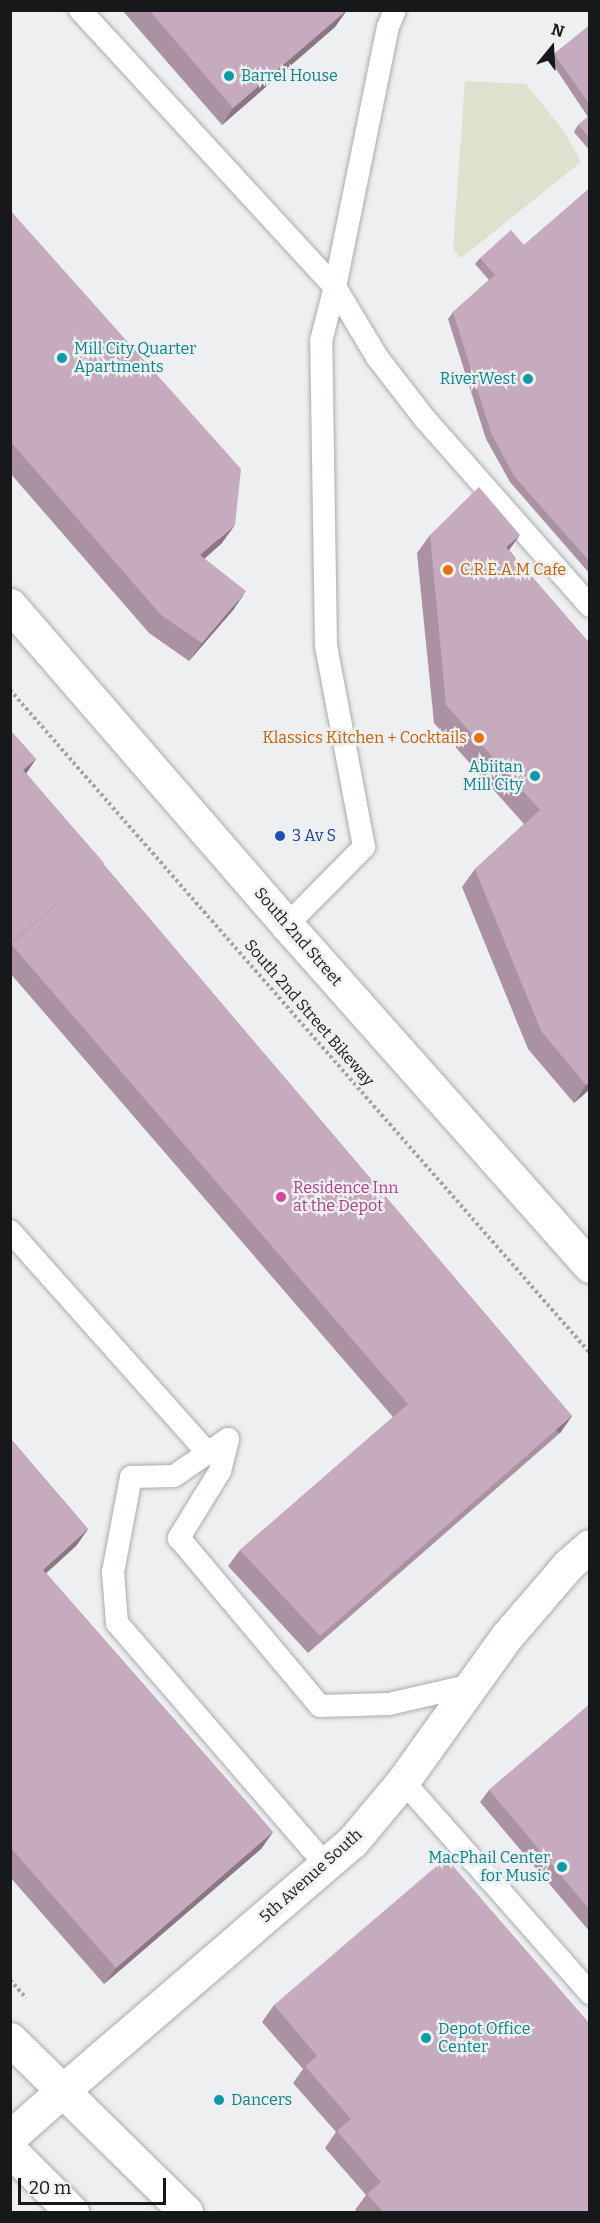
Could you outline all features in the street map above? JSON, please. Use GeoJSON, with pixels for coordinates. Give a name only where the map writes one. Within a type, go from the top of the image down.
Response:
{"type":"FeatureCollection","features":[{"type":"Feature","properties":{"kind":"street","name":"South 2nd Street"},"geometry":{"type":"LineString","coordinates":[[10,605],[287,925],[590,1266]]}},
{"type":"Feature","properties":{"kind":"street","name":"5th Avenue South"},"geometry":{"type":"LineString","coordinates":[[10,2137],[352,1842],[403,1781],[507,1636],[568,1565],[590,1546]]}},
{"type":"Feature","properties":{"kind":"street"},"geometry":{"type":"LineString","coordinates":[[10,2039],[61,2092],[186,2212]]}},
{"type":"Feature","properties":{"kind":"street"},"geometry":{"type":"LineString","coordinates":[[10,2150],[72,2212]]}},
{"type":"Feature","properties":{"kind":"lane"},"geometry":{"type":"LineString","coordinates":[[80,10],[335,287],[377,357],[425,419],[590,606]]}},
{"type":"Feature","properties":{"kind":"lane"},"geometry":{"type":"LineString","coordinates":[[287,925],[364,847],[326,646],[321,341],[335,287],[388,27],[395,10]]}},
{"type":"Feature","properties":{"kind":"lane"},"geometry":{"type":"LineString","coordinates":[[10,1231],[208,1453]]}},
{"type":"Feature","properties":{"kind":"lane"},"geometry":{"type":"LineString","coordinates":[[326,1865],[117,1623],[113,1572],[131,1477],[174,1476],[228,1439],[220,1471],[179,1538],[320,1706],[389,1704],[471,1685]]}},
{"type":"Feature","properties":{"kind":"lane"},"geometry":{"type":"LineString","coordinates":[[403,1781],[590,1992]]}},
{"type":"Feature","properties":{"kind":"path","name":"South 2nd Street Bikeway"},"geometry":{"type":"LineString","coordinates":[[10,690],[590,1353]]}},
{"type":"Feature","properties":{"kind":"green space"},"geometry":{"type":"Polygon","coordinates":[[[465,81],[526,84],[564,131],[581,162],[461,258],[453,249],[465,81]]]}},
{"type":"Feature","properties":{"kind":"building","name":"Barrel House"},"geometry":{"type":"Polygon","coordinates":[[[149,10],[347,10],[233,108],[149,10]]]}},
{"type":"Feature","properties":{"kind":"building"},"geometry":{"type":"Polygon","coordinates":[[[590,25],[590,105],[554,54],[590,25]]]}},
{"type":"Feature","properties":{"kind":"building"},"geometry":{"type":"Polygon","coordinates":[[[590,115],[590,138],[578,125],[590,115]]]}},
{"type":"Feature","properties":{"kind":"building","name":"RiverWest"},"geometry":{"type":"Polygon","coordinates":[[[590,188],[590,562],[514,476],[491,433],[453,312],[495,275],[480,258],[511,230],[524,245],[590,188]]]}},
{"type":"Feature","properties":{"kind":"building","name":"Mill City Quarter Apartments"},"geometry":{"type":"Polygon","coordinates":[[[10,210],[241,469],[235,525],[200,555],[246,591],[202,643],[161,615],[10,441],[10,210]]]}},
{"type":"Feature","properties":{"kind":"building","name":"Abiitan Mill City"},"geometry":{"type":"Polygon","coordinates":[[[479,487],[520,535],[506,547],[590,644],[590,1082],[586,1085],[541,1031],[475,869],[540,810],[446,705],[430,535],[479,487]]]}},
{"type":"Feature","properties":{"kind":"building"},"geometry":{"type":"Polygon","coordinates":[[[10,730],[36,759],[23,770],[104,863],[10,944],[10,730]]]}},
{"type":"Feature","properties":{"kind":"building","name":"Residence Inn at the Depot"},"geometry":{"type":"Polygon","coordinates":[[[103,864],[572,1416],[320,1636],[240,1550],[408,1404],[11,944],[103,864]]]}},
{"type":"Feature","properties":{"kind":"building"},"geometry":{"type":"Polygon","coordinates":[[[10,1438],[88,1529],[43,1570],[273,1832],[116,1968],[10,1847],[10,1438]]]}},
{"type":"Feature","properties":{"kind":"building","name":"MacPhail Center for Music"},"geometry":{"type":"Polygon","coordinates":[[[590,1704],[590,1910],[489,1790],[590,1704]]]}},
{"type":"Feature","properties":{"kind":"building","name":"Depot Office Center"},"geometry":{"type":"Polygon","coordinates":[[[446,1858],[590,2024],[590,2212],[383,2212],[367,2194],[381,2182],[337,2131],[351,2119],[305,2066],[317,2056],[274,2005],[446,1858]]]}},
{"type":"Feature","properties":{"kind":"place","name":"Barrel House"},"geometry":{"type":"Point","coordinates":[229,76]}},
{"type":"Feature","properties":{"kind":"place","name":"Mill City Quarter Apartments"},"geometry":{"type":"Point","coordinates":[62,358]}},
{"type":"Feature","properties":{"kind":"place","name":"RiverWest"},"geometry":{"type":"Point","coordinates":[528,379]}},
{"type":"Feature","properties":{"kind":"place","name":"C.R.E.A.M Cafe"},"geometry":{"type":"Point","coordinates":[448,570]}},
{"type":"Feature","properties":{"kind":"place","name":"Klassics Kitchen + Cocktails"},"geometry":{"type":"Point","coordinates":[479,738]}},
{"type":"Feature","properties":{"kind":"place","name":"Abiitan Mill City"},"geometry":{"type":"Point","coordinates":[535,776]}},
{"type":"Feature","properties":{"kind":"place","name":"3 Av S"},"geometry":{"type":"Point","coordinates":[280,836]}},
{"type":"Feature","properties":{"kind":"place","name":"Residence Inn at the Depot"},"geometry":{"type":"Point","coordinates":[281,1197]}},
{"type":"Feature","properties":{"kind":"place","name":"MacPhail Center for Music"},"geometry":{"type":"Point","coordinates":[562,1867]}},
{"type":"Feature","properties":{"kind":"place","name":"Depot Office Center"},"geometry":{"type":"Point","coordinates":[426,2038]}},
{"type":"Feature","properties":{"kind":"place","name":"Dancers"},"geometry":{"type":"Point","coordinates":[219,2100]}}]}
